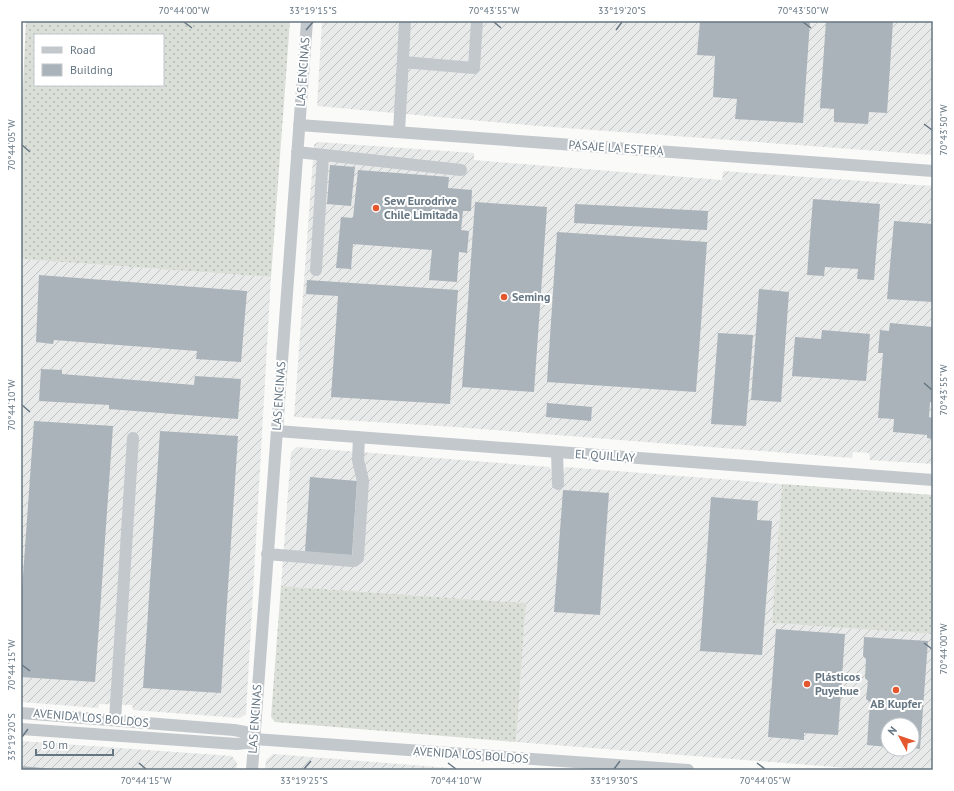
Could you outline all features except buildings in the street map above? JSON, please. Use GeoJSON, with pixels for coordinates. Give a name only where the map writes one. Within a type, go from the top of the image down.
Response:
{"type":"FeatureCollection","features":[{"type":"Feature","properties":{"kind":"street","name":"LAS ENCINAS"},"geometry":{"type":"LineString","coordinates":[[252,770],[307,21]]}},
{"type":"Feature","properties":{"kind":"street"},"geometry":{"type":"LineString","coordinates":[[399,132],[405,21]]}},
{"type":"Feature","properties":{"kind":"street"},"geometry":{"type":"LineString","coordinates":[[403,62],[474,68],[477,21]]}},
{"type":"Feature","properties":{"kind":"street","name":"PASAJE LA ESTERA"},"geometry":{"type":"LineString","coordinates":[[299,125],[933,171]]}},
{"type":"Feature","properties":{"kind":"street"},"geometry":{"type":"LineString","coordinates":[[297,152],[461,170]]}},
{"type":"Feature","properties":{"kind":"street"},"geometry":{"type":"LineString","coordinates":[[316,270],[323,155]]}},
{"type":"Feature","properties":{"kind":"street","name":"EL QUILLAY"},"geometry":{"type":"LineString","coordinates":[[277,431],[933,480]]}},
{"type":"Feature","properties":{"kind":"street"},"geometry":{"type":"LineString","coordinates":[[268,554],[352,562],[358,558],[363,481],[358,460],[359,437]]}},
{"type":"Feature","properties":{"kind":"street"},"geometry":{"type":"LineString","coordinates":[[115,720],[132,438]]}},
{"type":"Feature","properties":{"kind":"street"},"geometry":{"type":"LineString","coordinates":[[557,452],[558,484]]}},
{"type":"Feature","properties":{"kind":"street","name":"AVENIDA LOS BOLDOS"},"geometry":{"type":"LineString","coordinates":[[21,713],[234,730],[245,732],[254,739]]}},
{"type":"Feature","properties":{"kind":"street","name":"AVENIDA LOS BOLDOS"},"geometry":{"type":"LineString","coordinates":[[21,729],[237,744],[246,743],[254,739],[688,770]]}},
{"type":"Feature","properties":{"kind":"shaded area"},"geometry":{"type":"Polygon","coordinates":[[[26,21],[290,21],[271,277],[21,259],[21,131],[26,21]]]}},
{"type":"Feature","properties":{"kind":"shaded area"},"geometry":{"type":"Polygon","coordinates":[[[322,21],[933,21],[933,155],[538,126],[317,106],[322,21]]]}},
{"type":"Feature","properties":{"kind":"shaded area"},"geometry":{"type":"Polygon","coordinates":[[[318,142],[474,153],[474,160],[722,180],[723,171],[933,186],[933,464],[870,460],[869,453],[853,452],[852,458],[455,427],[294,417],[314,145],[318,142]]]}},
{"type":"Feature","properties":{"kind":"shaded area"},"geometry":{"type":"Polygon","coordinates":[[[21,259],[271,277],[246,714],[240,718],[133,710],[132,705],[99,704],[98,708],[21,702],[21,259]]]}},
{"type":"Feature","properties":{"kind":"shaded area"},"geometry":{"type":"Polygon","coordinates":[[[296,447],[550,467],[551,471],[563,472],[565,467],[782,484],[772,623],[933,634],[933,770],[881,770],[847,768],[516,742],[526,603],[281,586],[291,452],[296,447]]]}},
{"type":"Feature","properties":{"kind":"shaded area"},"geometry":{"type":"Polygon","coordinates":[[[782,484],[933,495],[933,634],[772,623],[782,484]]]}},
{"type":"Feature","properties":{"kind":"shaded area"},"geometry":{"type":"Polygon","coordinates":[[[281,586],[526,603],[516,742],[275,722],[271,717],[281,586]]]}},
{"type":"Feature","properties":{"kind":"shaded area"},"geometry":{"type":"Polygon","coordinates":[[[21,741],[232,756],[237,763],[236,770],[21,770],[21,741]]]}},
{"type":"Feature","properties":{"kind":"shaded area"},"geometry":{"type":"Polygon","coordinates":[[[273,754],[475,770],[265,770],[266,760],[273,754]]]}},
{"type":"Feature","properties":{"kind":"place","name":"Sew Eurodrive Chile Limitada"},"geometry":{"type":"Point","coordinates":[376,208]}},
{"type":"Feature","properties":{"kind":"place","name":"Seming"},"geometry":{"type":"Point","coordinates":[504,297]}},
{"type":"Feature","properties":{"kind":"place","name":"Plásticos Puyehue"},"geometry":{"type":"Point","coordinates":[807,684]}},
{"type":"Feature","properties":{"kind":"place","name":"AB Kupfer"},"geometry":{"type":"Point","coordinates":[896,690]}}]}
